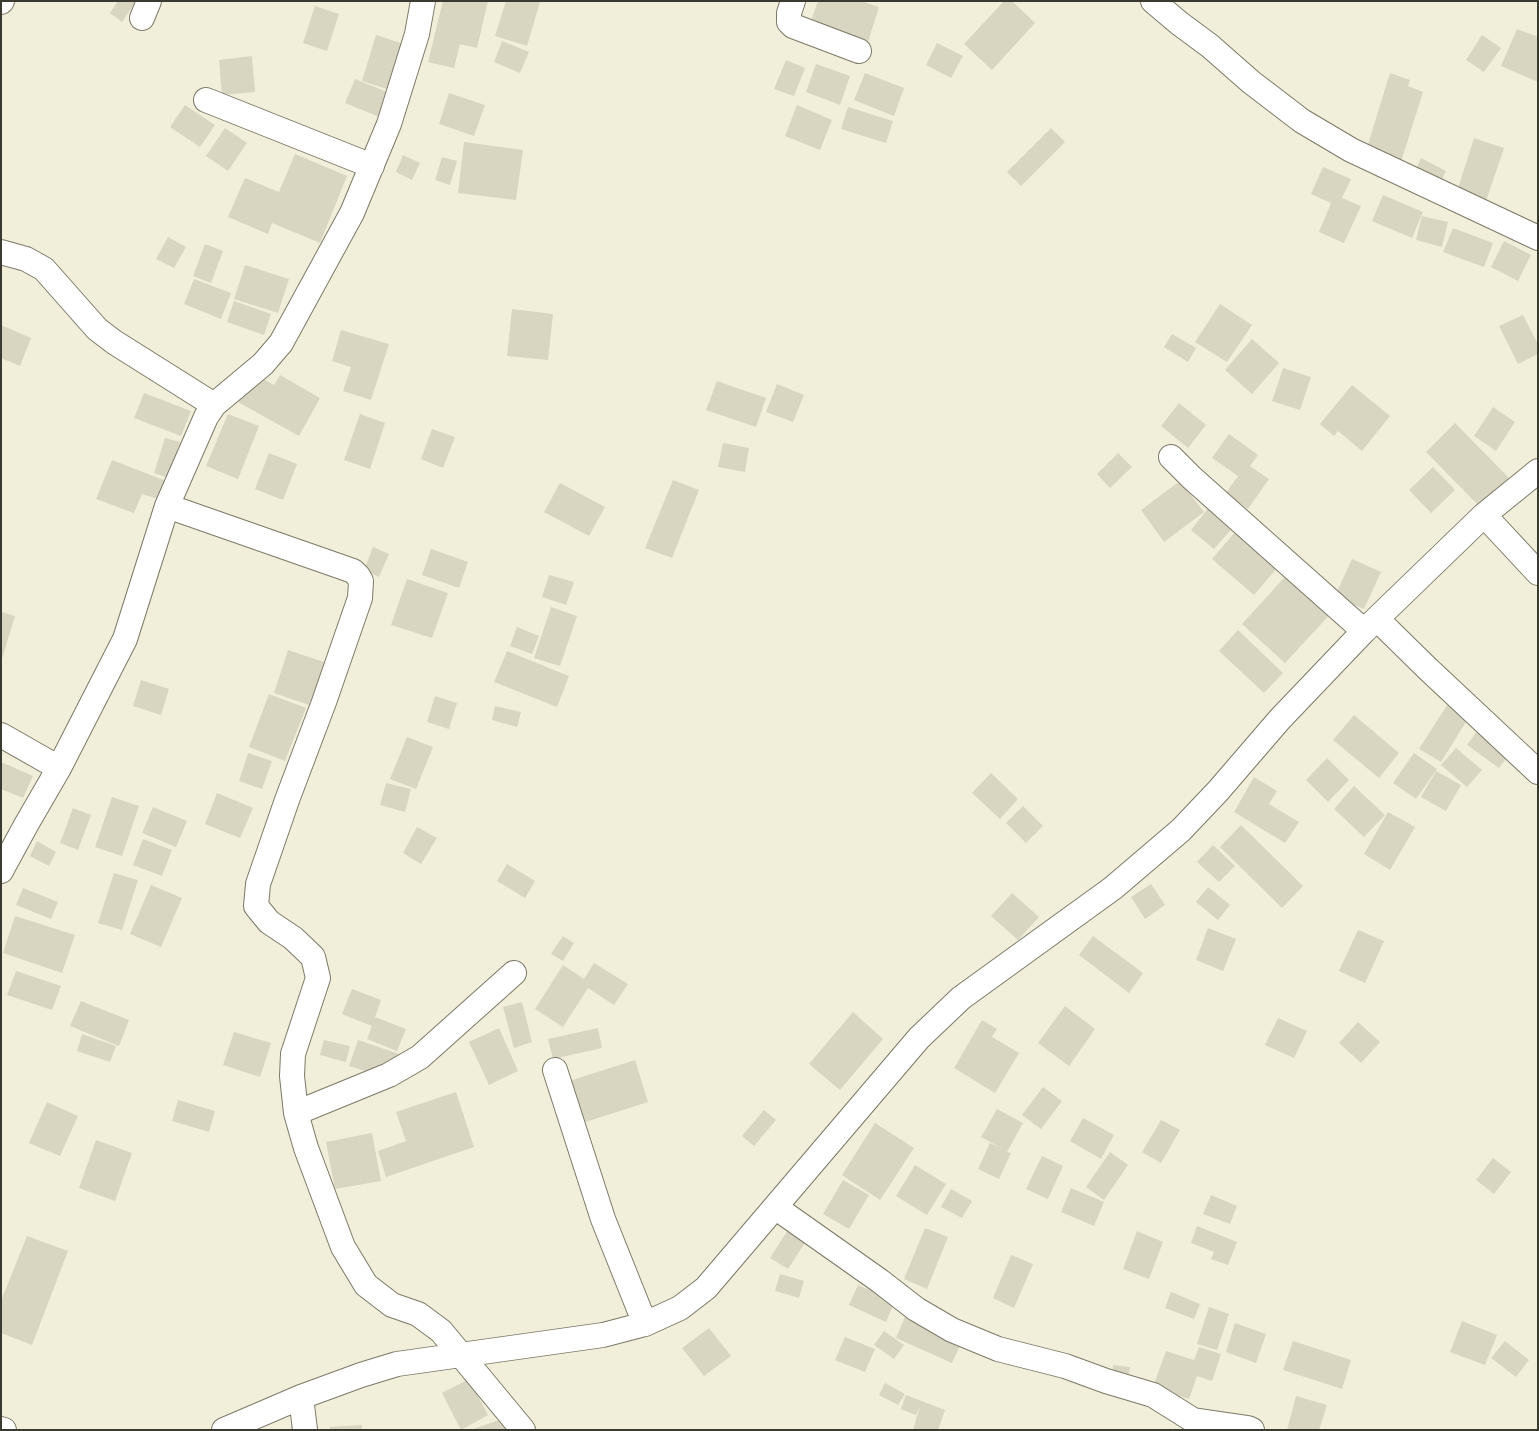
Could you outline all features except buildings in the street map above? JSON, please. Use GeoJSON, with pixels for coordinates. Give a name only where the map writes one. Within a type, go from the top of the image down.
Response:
{"type":"FeatureCollection","features":[{"type":"Feature","properties":{"kind":"street"},"geometry":{"type":"LineString","coordinates":[[1,872],[26,824],[59,768],[125,639],[168,506],[206,417],[214,405],[263,364],[281,342],[352,213],[389,124],[417,34],[422,1]]}},
{"type":"Feature","properties":{"kind":"street"},"geometry":{"type":"LineString","coordinates":[[793,1],[789,13],[789,22],[793,26],[860,51]]}},
{"type":"Feature","properties":{"kind":"street"},"geometry":{"type":"LineString","coordinates":[[1153,1],[1179,24],[1210,46],[1251,82],[1302,121],[1351,150],[1538,238]]}},
{"type":"Feature","properties":{"kind":"street"},"geometry":{"type":"LineString","coordinates":[[206,100],[372,166]]}},
{"type":"Feature","properties":{"kind":"street"},"geometry":{"type":"LineString","coordinates":[[1,252],[26,259],[44,268],[97,329],[114,342],[214,405]]}},
{"type":"Feature","properties":{"kind":"street"},"geometry":{"type":"LineString","coordinates":[[1171,457],[1192,478],[1370,625],[1428,669],[1538,772]]}},
{"type":"Feature","properties":{"kind":"street"},"geometry":{"type":"LineString","coordinates":[[224,1430],[361,1375],[397,1364],[603,1335],[645,1324],[680,1308],[706,1288],[919,1038],[961,998],[1113,888],[1181,830],[1218,791],[1280,719],[1370,625],[1484,515],[1538,471]]}},
{"type":"Feature","properties":{"kind":"street"},"geometry":{"type":"LineString","coordinates":[[168,506],[352,571],[361,580],[360,598],[258,884],[256,906],[269,922],[293,938],[313,957],[318,978],[293,1054],[292,1076],[296,1113],[306,1148],[343,1247],[366,1284],[392,1305],[418,1314],[441,1331],[523,1430]]}},
{"type":"Feature","properties":{"kind":"street"},"geometry":{"type":"LineString","coordinates":[[1484,515],[1538,573]]}},
{"type":"Feature","properties":{"kind":"street"},"geometry":{"type":"LineString","coordinates":[[1,735],[59,768]]}},
{"type":"Feature","properties":{"kind":"street"},"geometry":{"type":"LineString","coordinates":[[296,1113],[389,1075],[420,1057],[514,973]]}},
{"type":"Feature","properties":{"kind":"street"},"geometry":{"type":"LineString","coordinates":[[555,1070],[603,1219],[645,1324]]}},
{"type":"Feature","properties":{"kind":"street"},"geometry":{"type":"LineString","coordinates":[[776,1207],[880,1280],[916,1309],[952,1330],[998,1348],[1065,1366],[1153,1395],[1193,1420],[1252,1430]]}},
{"type":"Feature","properties":{"kind":"street"},"geometry":{"type":"LineString","coordinates":[[301,1398],[305,1430]]}}]}
